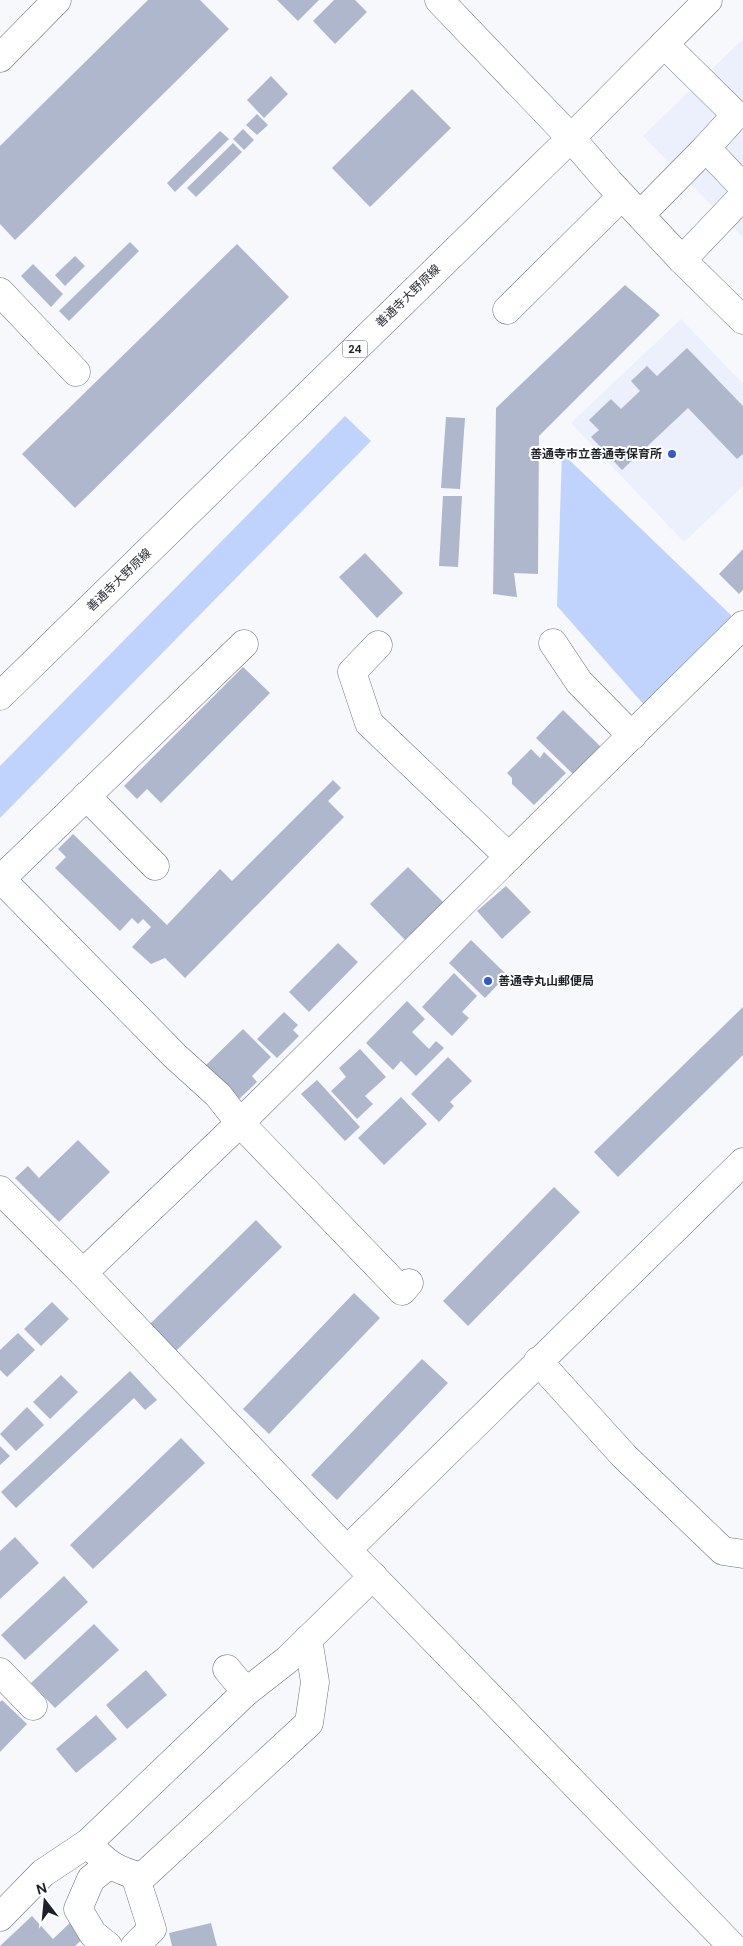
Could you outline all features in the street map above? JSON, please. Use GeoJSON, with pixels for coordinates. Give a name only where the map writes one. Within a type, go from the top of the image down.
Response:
{"type":"FeatureCollection","features":[{"type":"Feature","properties":{"kind":"street"},"geometry":{"type":"LineString","coordinates":[[0,58],[57,0]]}},
{"type":"Feature","properties":{"kind":"street"},"geometry":{"type":"LineString","coordinates":[[439,0],[571,138],[682,260],[743,320]]}},
{"type":"Feature","properties":{"kind":"street","name":"善通寺大野原線"},"geometry":{"type":"LineString","coordinates":[[0,696],[571,138],[708,0]]}},
{"type":"Feature","properties":{"kind":"street"},"geometry":{"type":"LineString","coordinates":[[507,310],[631,205],[706,148],[736,115],[664,44]]}},
{"type":"Feature","properties":{"kind":"street"},"geometry":{"type":"LineString","coordinates":[[706,148],[743,187]]}},
{"type":"Feature","properties":{"kind":"street"},"geometry":{"type":"LineString","coordinates":[[682,260],[743,196]]}},
{"type":"Feature","properties":{"kind":"street"},"geometry":{"type":"LineString","coordinates":[[0,292],[76,372]]}},
{"type":"Feature","properties":{"kind":"street"},"geometry":{"type":"LineString","coordinates":[[83,1273],[240,1123],[743,625]]}},
{"type":"Feature","properties":{"kind":"street"},"geometry":{"type":"LineString","coordinates":[[553,643],[580,682],[632,736]]}},
{"type":"Feature","properties":{"kind":"street"},"geometry":{"type":"LineString","coordinates":[[244,644],[0,879],[175,1056],[218,1095],[240,1123],[402,1291],[409,1283]]}},
{"type":"Feature","properties":{"kind":"street"},"geometry":{"type":"LineString","coordinates":[[378,645],[352,672],[369,723],[509,857]]}},
{"type":"Feature","properties":{"kind":"street"},"geometry":{"type":"LineString","coordinates":[[86,796],[155,866]]}},
{"type":"Feature","properties":{"kind":"street"},"geometry":{"type":"LineString","coordinates":[[347,1550],[743,1162]]}},
{"type":"Feature","properties":{"kind":"street"},"geometry":{"type":"LineString","coordinates":[[0,1190],[83,1273],[347,1550],[732,1946]]}},
{"type":"Feature","properties":{"kind":"street"},"geometry":{"type":"LineString","coordinates":[[538,1362],[624,1456],[723,1551],[743,1554]]}},
{"type":"Feature","properties":{"kind":"street"},"geometry":{"type":"LineString","coordinates":[[0,1917],[43,1873],[88,1843],[246,1692],[287,1660],[373,1576]]}},
{"type":"Feature","properties":{"kind":"street"},"geometry":{"type":"LineString","coordinates":[[88,1843],[116,1870],[142,1877],[310,1723],[315,1682],[308,1639]]}},
{"type":"Feature","properties":{"kind":"street"},"geometry":{"type":"LineString","coordinates":[[227,1669],[246,1692]]}},
{"type":"Feature","properties":{"kind":"street"},"geometry":{"type":"LineString","coordinates":[[0,1672],[33,1706]]}},
{"type":"Feature","properties":{"kind":"street"},"geometry":{"type":"LineString","coordinates":[[108,1946],[93,1934],[78,1909],[91,1879],[109,1865]]}},
{"type":"Feature","properties":{"kind":"street"},"geometry":{"type":"LineString","coordinates":[[134,1946],[152,1929],[135,1875]]}},
{"type":"Feature","properties":{"kind":"shaded area"},"geometry":{"type":"Polygon","coordinates":[[[743,39],[743,237],[643,136],[743,39]]]}},
{"type":"Feature","properties":{"kind":"shaded area","name":"善通寺市立善通寺保育所"},"geometry":{"type":"Polygon","coordinates":[[[681,319],[743,384],[743,486],[684,542],[571,423],[681,319]]]}},
{"type":"Feature","properties":{"kind":"shaded area"},"geometry":{"type":"Polygon","coordinates":[[[345,416],[371,441],[0,818],[0,766],[345,416]]]}},
{"type":"Feature","properties":{"kind":"shaded area"},"geometry":{"type":"Polygon","coordinates":[[[562,453],[736,620],[646,707],[557,606],[562,453]]]}},
{"type":"Feature","properties":{"kind":"building"},"geometry":{"type":"Polygon","coordinates":[[[148,0],[200,0],[229,29],[15,240],[0,224],[0,146],[148,0]]]}},
{"type":"Feature","properties":{"kind":"building"},"geometry":{"type":"Polygon","coordinates":[[[277,0],[319,0],[298,21],[277,0]]]}},
{"type":"Feature","properties":{"kind":"building"},"geometry":{"type":"Polygon","coordinates":[[[334,0],[355,0],[367,12],[335,44],[313,21],[334,0]]]}},
{"type":"Feature","properties":{"kind":"building"},"geometry":{"type":"Polygon","coordinates":[[[271,76],[288,94],[264,118],[247,100],[271,76]]]}},
{"type":"Feature","properties":{"kind":"building"},"geometry":{"type":"Polygon","coordinates":[[[412,89],[451,128],[370,207],[332,168],[412,89]]]}},
{"type":"Feature","properties":{"kind":"building"},"geometry":{"type":"Polygon","coordinates":[[[257,114],[268,125],[257,135],[246,125],[257,114]]]}},
{"type":"Feature","properties":{"kind":"building"},"geometry":{"type":"Polygon","coordinates":[[[243,129],[254,140],[244,150],[233,139],[243,129]]]}},
{"type":"Feature","properties":{"kind":"building"},"geometry":{"type":"Polygon","coordinates":[[[220,131],[229,139],[175,192],[167,183],[220,131]]]}},
{"type":"Feature","properties":{"kind":"building"},"geometry":{"type":"Polygon","coordinates":[[[233,143],[242,152],[196,197],[187,188],[233,143]]]}},
{"type":"Feature","properties":{"kind":"building"},"geometry":{"type":"Polygon","coordinates":[[[130,242],[139,251],[69,321],[59,311],[130,242]]]}},
{"type":"Feature","properties":{"kind":"building"},"geometry":{"type":"Polygon","coordinates":[[[237,244],[289,297],[75,508],[22,454],[237,244]]]}},
{"type":"Feature","properties":{"kind":"building"},"geometry":{"type":"Polygon","coordinates":[[[75,256],[85,266],[65,286],[55,275],[75,256]]]}},
{"type":"Feature","properties":{"kind":"building"},"geometry":{"type":"Polygon","coordinates":[[[33,264],[63,294],[51,307],[21,276],[33,264]]]}},
{"type":"Feature","properties":{"kind":"building"},"geometry":{"type":"Polygon","coordinates":[[[625,285],[660,315],[539,436],[538,574],[514,573],[517,597],[493,594],[496,408],[625,285]]]}},
{"type":"Feature","properties":{"kind":"building"},"geometry":{"type":"Polygon","coordinates":[[[687,348],[743,406],[743,454],[737,459],[688,408],[622,470],[591,437],[599,430],[589,420],[611,399],[621,409],[640,391],[631,381],[647,366],[657,376],[687,348]]]}},
{"type":"Feature","properties":{"kind":"building"},"geometry":{"type":"Polygon","coordinates":[[[446,417],[465,418],[460,489],[441,488],[446,417]]]}},
{"type":"Feature","properties":{"kind":"building"},"geometry":{"type":"Polygon","coordinates":[[[443,496],[462,496],[458,567],[439,566],[443,496]]]}},
{"type":"Feature","properties":{"kind":"building"},"geometry":{"type":"Polygon","coordinates":[[[743,549],[743,590],[739,594],[719,574],[743,549]]]}},
{"type":"Feature","properties":{"kind":"building"},"geometry":{"type":"Polygon","coordinates":[[[365,553],[403,593],[377,618],[339,577],[365,553]]]}},
{"type":"Feature","properties":{"kind":"building"},"geometry":{"type":"Polygon","coordinates":[[[243,667],[270,693],[161,803],[147,789],[137,799],[124,786],[243,667]]]}},
{"type":"Feature","properties":{"kind":"building"},"geometry":{"type":"Polygon","coordinates":[[[563,710],[601,747],[574,775],[536,738],[563,710]]]}},
{"type":"Feature","properties":{"kind":"building"},"geometry":{"type":"Polygon","coordinates":[[[531,749],[540,758],[544,752],[566,773],[534,805],[512,784],[512,778],[507,773],[531,749]]]}},
{"type":"Feature","properties":{"kind":"building"},"geometry":{"type":"Polygon","coordinates":[[[333,780],[341,788],[328,801],[344,817],[185,978],[165,958],[151,964],[132,947],[151,927],[143,919],[138,924],[132,918],[120,931],[55,868],[66,857],[58,849],[73,834],[167,925],[220,869],[232,881],[333,780]]]}},
{"type":"Feature","properties":{"kind":"building"},"geometry":{"type":"Polygon","coordinates":[[[408,867],[446,905],[408,943],[370,904],[408,867]]]}},
{"type":"Feature","properties":{"kind":"building"},"geometry":{"type":"Polygon","coordinates":[[[506,886],[531,912],[502,939],[477,911],[506,886]]]}},
{"type":"Feature","properties":{"kind":"building"},"geometry":{"type":"Polygon","coordinates":[[[471,940],[507,975],[485,998],[449,963],[471,940]]]}},
{"type":"Feature","properties":{"kind":"building"},"geometry":{"type":"Polygon","coordinates":[[[338,943],[358,962],[309,1012],[289,992],[338,943]]]}},
{"type":"Feature","properties":{"kind":"building"},"geometry":{"type":"Polygon","coordinates":[[[454,973],[477,996],[462,1012],[469,1018],[452,1036],[422,1007],[454,973]]]}},
{"type":"Feature","properties":{"kind":"building"},"geometry":{"type":"Polygon","coordinates":[[[407,1001],[425,1019],[412,1032],[429,1049],[436,1041],[444,1048],[416,1076],[401,1061],[393,1070],[366,1043],[407,1001]]]}},
{"type":"Feature","properties":{"kind":"building"},"geometry":{"type":"Polygon","coordinates":[[[743,1007],[743,1055],[618,1177],[594,1152],[743,1007]]]}},
{"type":"Feature","properties":{"kind":"building"},"geometry":{"type":"Polygon","coordinates":[[[284,1012],[298,1025],[293,1030],[299,1036],[277,1058],[257,1039],[284,1012]]]}},
{"type":"Feature","properties":{"kind":"building"},"geometry":{"type":"Polygon","coordinates":[[[243,1029],[271,1057],[252,1076],[257,1082],[238,1100],[205,1066],[243,1029]]]}},
{"type":"Feature","properties":{"kind":"building"},"geometry":{"type":"Polygon","coordinates":[[[360,1049],[386,1077],[365,1096],[373,1104],[357,1119],[331,1091],[346,1077],[339,1068],[360,1049]]]}},
{"type":"Feature","properties":{"kind":"building"},"geometry":{"type":"Polygon","coordinates":[[[448,1057],[472,1081],[450,1102],[454,1106],[439,1122],[411,1094],[448,1057]]]}},
{"type":"Feature","properties":{"kind":"building"},"geometry":{"type":"Polygon","coordinates":[[[317,1080],[360,1127],[345,1141],[301,1094],[317,1080]]]}},
{"type":"Feature","properties":{"kind":"building"},"geometry":{"type":"Polygon","coordinates":[[[401,1097],[427,1124],[384,1165],[358,1138],[401,1097]]]}},
{"type":"Feature","properties":{"kind":"building"},"geometry":{"type":"Polygon","coordinates":[[[78,1140],[110,1172],[59,1222],[15,1178],[28,1166],[39,1178],[78,1140]]]}},
{"type":"Feature","properties":{"kind":"building"},"geometry":{"type":"Polygon","coordinates":[[[554,1187],[580,1212],[468,1326],[443,1301],[554,1187]]]}},
{"type":"Feature","properties":{"kind":"building"},"geometry":{"type":"Polygon","coordinates":[[[256,1220],[282,1247],[176,1351],[150,1324],[256,1220]]]}},
{"type":"Feature","properties":{"kind":"building"},"geometry":{"type":"Polygon","coordinates":[[[354,1293],[380,1318],[269,1434],[243,1409],[354,1293]]]}},
{"type":"Feature","properties":{"kind":"building"},"geometry":{"type":"Polygon","coordinates":[[[52,1302],[69,1319],[41,1346],[24,1329],[52,1302]]]}},
{"type":"Feature","properties":{"kind":"building"},"geometry":{"type":"Polygon","coordinates":[[[18,1333],[35,1350],[7,1377],[0,1370],[0,1350],[18,1333]]]}},
{"type":"Feature","properties":{"kind":"building"},"geometry":{"type":"Polygon","coordinates":[[[422,1359],[448,1383],[337,1500],[311,1475],[422,1359]]]}},
{"type":"Feature","properties":{"kind":"building"},"geometry":{"type":"Polygon","coordinates":[[[130,1371],[157,1400],[145,1410],[134,1398],[16,1508],[1,1492],[130,1371]]]}},
{"type":"Feature","properties":{"kind":"building"},"geometry":{"type":"Polygon","coordinates":[[[61,1375],[78,1392],[50,1419],[33,1402],[61,1375]]]}},
{"type":"Feature","properties":{"kind":"building"},"geometry":{"type":"Polygon","coordinates":[[[27,1407],[44,1425],[16,1451],[0,1434],[27,1407]]]}},
{"type":"Feature","properties":{"kind":"building"},"geometry":{"type":"Polygon","coordinates":[[[181,1438],[205,1463],[93,1569],[70,1545],[181,1438]]]}},
{"type":"Feature","properties":{"kind":"building"},"geometry":{"type":"Polygon","coordinates":[[[0,1446],[10,1456],[0,1465],[0,1446]]]}},
{"type":"Feature","properties":{"kind":"building"},"geometry":{"type":"Polygon","coordinates":[[[15,1537],[39,1563],[0,1599],[0,1551],[15,1537]]]}},
{"type":"Feature","properties":{"kind":"building"},"geometry":{"type":"Polygon","coordinates":[[[64,1576],[88,1602],[25,1660],[1,1635],[64,1576]]]}},
{"type":"Feature","properties":{"kind":"building"},"geometry":{"type":"Polygon","coordinates":[[[94,1624],[119,1650],[55,1708],[31,1683],[94,1624]]]}},
{"type":"Feature","properties":{"kind":"building"},"geometry":{"type":"Polygon","coordinates":[[[146,1670],[167,1695],[127,1729],[106,1705],[146,1670]]]}},
{"type":"Feature","properties":{"kind":"building"},"geometry":{"type":"Polygon","coordinates":[[[2,1700],[27,1724],[0,1752],[0,1702],[2,1700]]]}},
{"type":"Feature","properties":{"kind":"building"},"geometry":{"type":"Polygon","coordinates":[[[96,1715],[117,1739],[76,1773],[56,1749],[96,1715]]]}},
{"type":"Feature","properties":{"kind":"building"},"geometry":{"type":"Polygon","coordinates":[[[32,1916],[53,1939],[72,1921],[86,1936],[75,1946],[0,1946],[32,1916]]]}},
{"type":"Feature","properties":{"kind":"building"},"geometry":{"type":"Polygon","coordinates":[[[211,1923],[217,1946],[172,1946],[169,1933],[211,1923]]]}},
{"type":"Feature","properties":{"kind":"place","name":"善通寺市立善通寺保育所"},"geometry":{"type":"Point","coordinates":[672,454]}},
{"type":"Feature","properties":{"kind":"place","name":"善通寺丸山郵便局"},"geometry":{"type":"Point","coordinates":[488,981]}}]}
